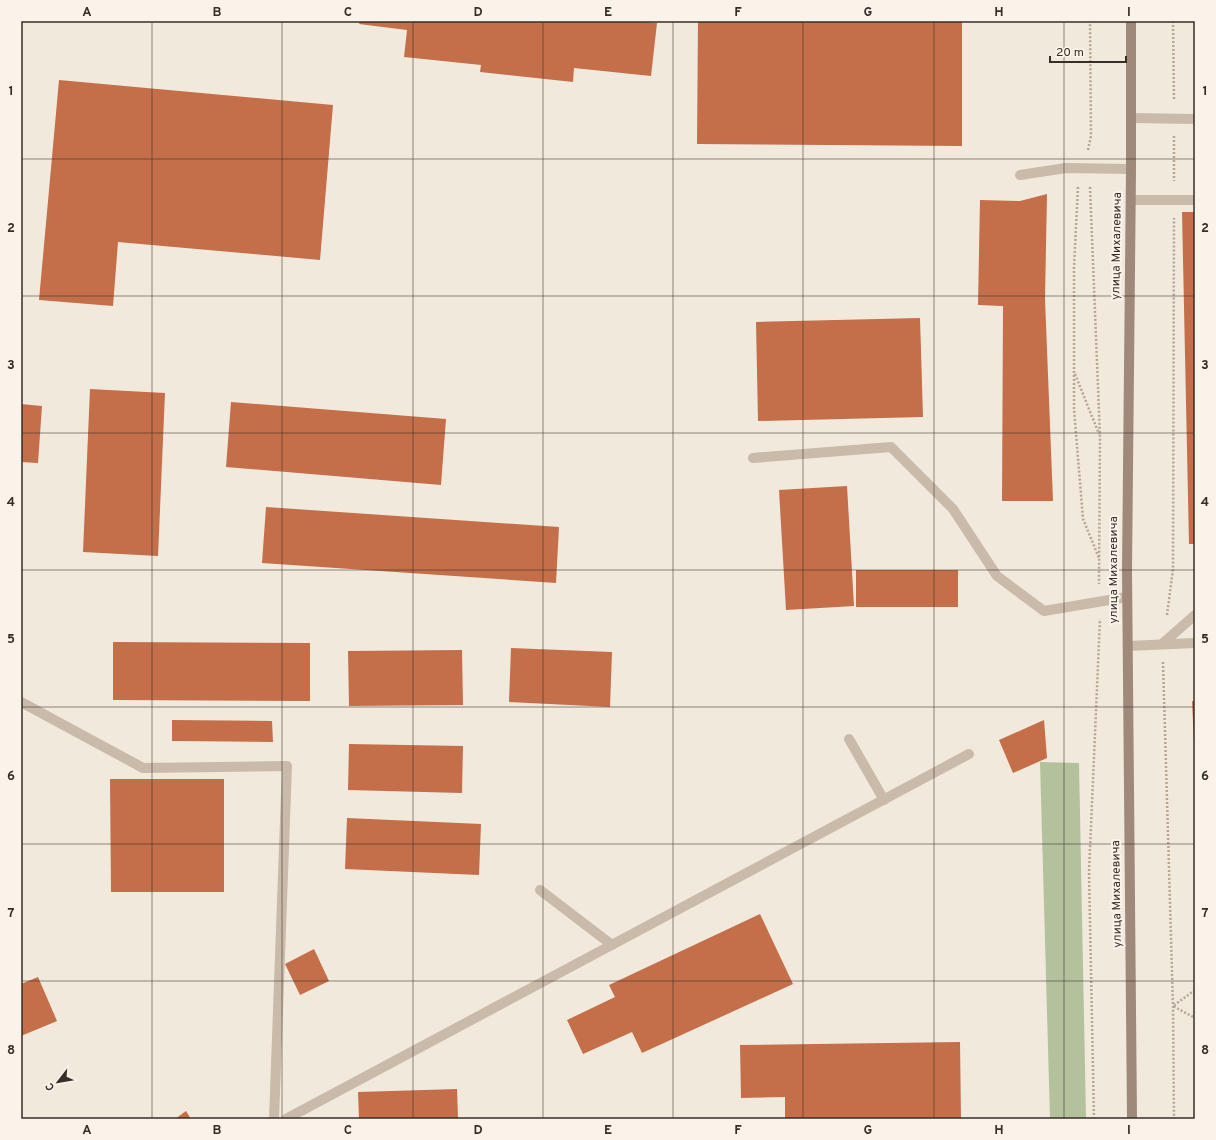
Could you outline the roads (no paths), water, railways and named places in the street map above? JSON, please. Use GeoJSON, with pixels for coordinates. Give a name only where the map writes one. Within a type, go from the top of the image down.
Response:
{"type":"FeatureCollection","features":[{"type":"Feature","properties":{"kind":"main road","name":"улица Михалевича"},"geometry":{"type":"LineString","coordinates":[[1131,21],[1131,200],[1127,597],[1132,1119]]}},
{"type":"Feature","properties":{"kind":"street"},"geometry":{"type":"LineString","coordinates":[[1131,118],[1195,119]]}},
{"type":"Feature","properties":{"kind":"street"},"geometry":{"type":"LineString","coordinates":[[1020,175],[1066,168],[1131,169]]}},
{"type":"Feature","properties":{"kind":"street"},"geometry":{"type":"LineString","coordinates":[[1131,200],[1195,200]]}},
{"type":"Feature","properties":{"kind":"street"},"geometry":{"type":"LineString","coordinates":[[753,458],[890,447],[953,509],[997,576],[1044,611],[1099,600],[1127,597]]}},
{"type":"Feature","properties":{"kind":"street"},"geometry":{"type":"LineString","coordinates":[[1162,644],[1195,615]]}},
{"type":"Feature","properties":{"kind":"street"},"geometry":{"type":"LineString","coordinates":[[1128,646],[1195,643]]}},
{"type":"Feature","properties":{"kind":"street"},"geometry":{"type":"LineString","coordinates":[[21,702],[143,768],[287,766],[274,1119]]}},
{"type":"Feature","properties":{"kind":"street"},"geometry":{"type":"LineString","coordinates":[[849,739],[884,800]]}},
{"type":"Feature","properties":{"kind":"street"},"geometry":{"type":"LineString","coordinates":[[286,1119],[969,754]]}},
{"type":"Feature","properties":{"kind":"street"},"geometry":{"type":"LineString","coordinates":[[540,890],[612,945]]}}]}
